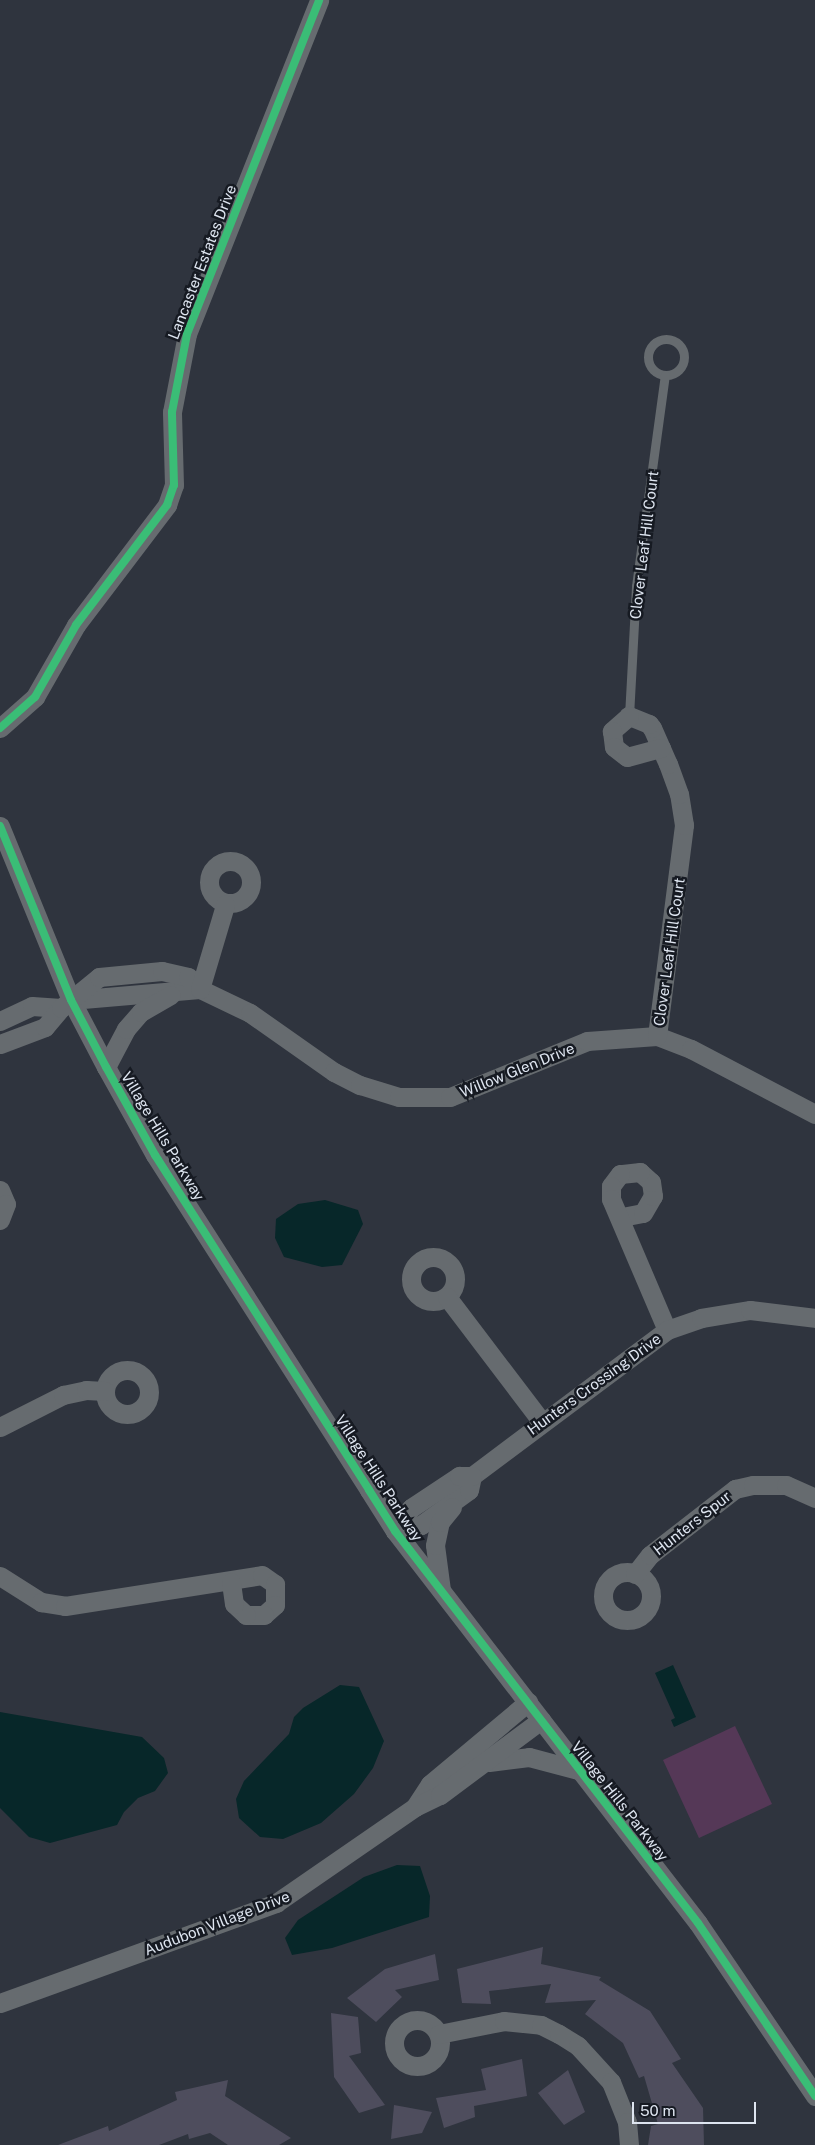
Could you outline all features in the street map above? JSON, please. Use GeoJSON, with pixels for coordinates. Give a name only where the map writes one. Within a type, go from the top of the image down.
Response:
{"type":"FeatureCollection","features":[{"type":"Feature","properties":{"kind":"street","name":"Lancaster Estates Drive"},"geometry":{"type":"LineString","coordinates":[[0,728],[35,697],[76,625],[167,506],[174,485],[172,412],[186,334],[319,0]]}},
{"type":"Feature","properties":{"kind":"street","name":"Clover Leaf Hill Court"},"geometry":{"type":"LineString","coordinates":[[630,716],[650,724],[661,748],[679,794],[684,838],[657,1036]]}},
{"type":"Feature","properties":{"kind":"street"},"geometry":{"type":"LineString","coordinates":[[630,716],[612,731],[612,739],[620,754],[634,758],[661,748]]}},
{"type":"Feature","properties":{"kind":"street","name":"Village Hills Parkway"},"geometry":{"type":"LineString","coordinates":[[0,826],[66,1004],[106,1067],[155,1155],[395,1531],[698,1923],[815,2096]]}},
{"type":"Feature","properties":{"kind":"street"},"geometry":{"type":"LineString","coordinates":[[0,1021],[32,1006],[200,990],[225,904]]}},
{"type":"Feature","properties":{"kind":"street","name":"Willow Glen Drive"},"geometry":{"type":"LineString","coordinates":[[0,1044],[46,1027],[66,1004],[92,980],[117,973],[162,971],[188,977],[200,990],[237,1005],[334,1072],[360,1085],[399,1097],[450,1097],[587,1041],[657,1036],[691,1049],[815,1114]]}},
{"type":"Feature","properties":{"kind":"street"},"geometry":{"type":"LineString","coordinates":[[106,1067],[126,1029],[141,1012],[172,994]]}},
{"type":"Feature","properties":{"kind":"street"},"geometry":{"type":"LineString","coordinates":[[0,1190],[6,1204],[0,1220]]}},
{"type":"Feature","properties":{"kind":"street"},"geometry":{"type":"LineString","coordinates":[[618,1211],[667,1330]]}},
{"type":"Feature","properties":{"kind":"street"},"geometry":{"type":"LineString","coordinates":[[446,1297],[542,1422]]}},
{"type":"Feature","properties":{"kind":"street","name":"Hunters Crossing Drive"},"geometry":{"type":"LineString","coordinates":[[395,1531],[411,1508],[459,1476],[472,1476],[667,1330],[701,1318],[750,1310],[815,1318]]}},
{"type":"Feature","properties":{"kind":"street"},"geometry":{"type":"LineString","coordinates":[[0,1427],[62,1395],[86,1390],[105,1391]]}},
{"type":"Feature","properties":{"kind":"street","name":"Hunters Crossing Drive"},"geometry":{"type":"LineString","coordinates":[[395,1531],[421,1525],[469,1490],[472,1476]]}},
{"type":"Feature","properties":{"kind":"street","name":"Hunters Spur"},"geometry":{"type":"LineString","coordinates":[[635,1574],[650,1555],[735,1489],[753,1485],[786,1485],[815,1498]]}},
{"type":"Feature","properties":{"kind":"street","name":"Hunters Crossing Drive"},"geometry":{"type":"LineString","coordinates":[[442,1591],[435,1545],[440,1522],[459,1497]]}},
{"type":"Feature","properties":{"kind":"street"},"geometry":{"type":"LineString","coordinates":[[0,1576],[41,1602],[65,1606],[221,1580],[231,1582]]}},
{"type":"Feature","properties":{"kind":"street","name":"Audubon Village Drive"},"geometry":{"type":"LineString","coordinates":[[415,1806],[430,1784],[528,1702]]}},
{"type":"Feature","properties":{"kind":"street","name":"Audubon Village Drive"},"geometry":{"type":"LineString","coordinates":[[0,2003],[276,1903],[415,1806],[440,1795],[488,1762],[542,1720]]}},
{"type":"Feature","properties":{"kind":"street","name":"Audubon Village Drive"},"geometry":{"type":"LineString","coordinates":[[488,1762],[529,1757],[578,1770]]}},
{"type":"Feature","properties":{"kind":"street"},"geometry":{"type":"LineString","coordinates":[[439,2034],[504,2021],[540,2025],[559,2034],[578,2046],[611,2082],[627,2122],[629,2145]]}},
{"type":"Feature","properties":{"kind":"lane"},"geometry":{"type":"LineString","coordinates":[[668,340],[679,344],[684,360],[678,370],[665,375],[652,368],[648,357],[652,346],[668,340]]}},
{"type":"Feature","properties":{"kind":"lane","name":"Clover Leaf Hill Court"},"geometry":{"type":"LineString","coordinates":[[630,716],[636,586],[665,375]]}},
{"type":"Feature","properties":{"kind":"shaded area"},"geometry":{"type":"Polygon","coordinates":[[[325,1200],[358,1210],[363,1224],[342,1265],[322,1267],[284,1257],[275,1238],[276,1219],[298,1204],[325,1200]]]}},
{"type":"Feature","properties":{"kind":"shaded area"},"geometry":{"type":"Polygon","coordinates":[[[673,1665],[696,1717],[674,1727],[671,1720],[675,1718],[655,1673],[673,1665]]]}},
{"type":"Feature","properties":{"kind":"shaded area"},"geometry":{"type":"Polygon","coordinates":[[[340,1685],[359,1687],[384,1741],[373,1768],[354,1794],[321,1823],[283,1839],[260,1837],[239,1818],[236,1799],[244,1781],[289,1734],[294,1717],[303,1708],[340,1685]]]}},
{"type":"Feature","properties":{"kind":"shaded area"},"geometry":{"type":"Polygon","coordinates":[[[0,1712],[142,1737],[164,1758],[168,1773],[155,1791],[138,1798],[124,1812],[117,1825],[50,1843],[29,1837],[0,1808],[0,1712]]]}},
{"type":"Feature","properties":{"kind":"shaded area"},"geometry":{"type":"Polygon","coordinates":[[[735,1726],[772,1804],[699,1838],[663,1760],[735,1726]]]}},
{"type":"Feature","properties":{"kind":"shaded area"},"geometry":{"type":"Polygon","coordinates":[[[397,1865],[420,1866],[430,1896],[429,1917],[332,1948],[292,1955],[285,1938],[298,1920],[364,1877],[397,1865]]]}},
{"type":"Feature","properties":{"kind":"building"},"geometry":{"type":"Polygon","coordinates":[[[543,1947],[541,1964],[601,1977],[599,1980],[650,2011],[681,2059],[672,2063],[703,2108],[704,2145],[648,2145],[651,2126],[658,2124],[644,2076],[639,2078],[623,2043],[585,2014],[596,2000],[545,2003],[551,1984],[489,1991],[491,2004],[462,2003],[457,1969],[543,1947]]]}},
{"type":"Feature","properties":{"kind":"building"},"geometry":{"type":"Polygon","coordinates":[[[435,1954],[439,1980],[395,1990],[402,1997],[376,2022],[347,1998],[385,1969],[435,1954]]]}},
{"type":"Feature","properties":{"kind":"building"},"geometry":{"type":"Polygon","coordinates":[[[331,2013],[358,2017],[361,2053],[349,2056],[385,2105],[359,2113],[334,2077],[331,2013]]]}},
{"type":"Feature","properties":{"kind":"building"},"geometry":{"type":"Polygon","coordinates":[[[522,2059],[527,2096],[474,2106],[475,2117],[444,2128],[436,2098],[486,2090],[481,2069],[522,2059]]]}},
{"type":"Feature","properties":{"kind":"building"},"geometry":{"type":"Polygon","coordinates":[[[568,2070],[585,2112],[564,2125],[538,2093],[568,2070]]]}},
{"type":"Feature","properties":{"kind":"building"},"geometry":{"type":"Polygon","coordinates":[[[228,2080],[225,2096],[291,2138],[279,2145],[228,2145],[210,2133],[189,2139],[188,2134],[159,2145],[58,2145],[108,2126],[109,2131],[177,2100],[175,2092],[228,2080]]]}},
{"type":"Feature","properties":{"kind":"building"},"geometry":{"type":"Polygon","coordinates":[[[394,2105],[432,2112],[422,2133],[391,2139],[394,2105]]]}},
{"type":"Feature","properties":{"kind":"cycle path"},"geometry":{"type":"LineString","coordinates":[[0,728],[35,697],[76,625],[167,505],[174,485],[172,412],[187,334],[319,0]]}},
{"type":"Feature","properties":{"kind":"cycle path"},"geometry":{"type":"LineString","coordinates":[[0,826],[71,1000],[155,1155],[395,1531],[698,1923],[815,2096]]}}]}
